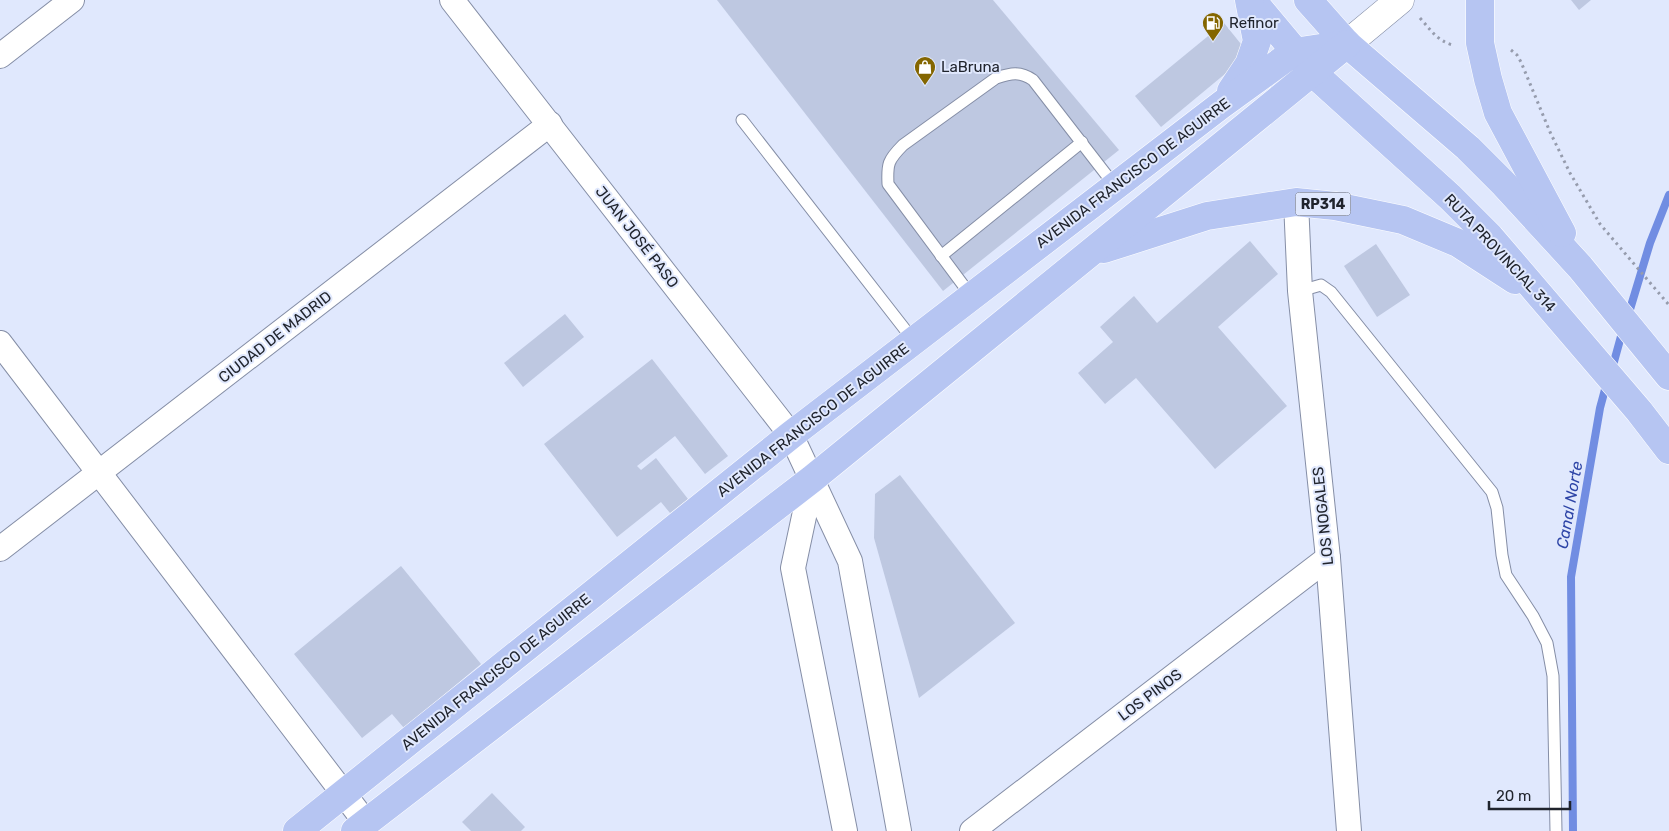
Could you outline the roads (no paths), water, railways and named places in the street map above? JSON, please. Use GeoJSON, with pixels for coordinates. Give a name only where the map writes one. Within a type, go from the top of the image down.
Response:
{"type":"FeatureCollection","features":[{"type":"Feature","properties":{"kind":"main road","name":"RUTA PROVINCIAL 314"},"geometry":{"type":"LineString","coordinates":[[1250,0],[1313,73],[1450,197],[1490,237],[1639,411],[1669,450]]}},
{"type":"Feature","properties":{"kind":"main road"},"geometry":{"type":"LineString","coordinates":[[1220,105],[1249,64],[1257,41],[1250,0]]}},
{"type":"Feature","properties":{"kind":"main road"},"geometry":{"type":"LineString","coordinates":[[1308,0],[1347,44],[1475,155],[1503,183],[1580,267],[1669,376]]}},
{"type":"Feature","properties":{"kind":"main road","name":"AVENIDA FRANCISCO DE AGUIRRE"},"geometry":{"type":"LineString","coordinates":[[363,828],[812,479],[1313,73],[1400,0]]}},
{"type":"Feature","properties":{"kind":"main road"},"geometry":{"type":"LineString","coordinates":[[1480,0],[1480,44],[1498,113],[1580,267]]}},
{"type":"Feature","properties":{"kind":"main road","name":"AVENIDA FRANCISCO DE AGUIRRE"},"geometry":{"type":"LineString","coordinates":[[297,831],[792,435],[1220,105],[1294,52],[1347,44]]}},
{"type":"Feature","properties":{"kind":"main road","name":"RP314"},"geometry":{"type":"LineString","coordinates":[[1088,254],[1207,216],[1296,202],[1336,206],[1403,220],[1458,243],[1543,298]]}},
{"type":"Feature","properties":{"kind":"street"},"geometry":{"type":"LineString","coordinates":[[0,56],[72,0]]}},
{"type":"Feature","properties":{"kind":"street","name":"JUAN JOSÉ PASO"},"geometry":{"type":"LineString","coordinates":[[452,0],[792,435],[850,561],[899,831]]}},
{"type":"Feature","properties":{"kind":"street","name":"CIUDAD DE MADRID"},"geometry":{"type":"LineString","coordinates":[[0,549],[550,124]]}},
{"type":"Feature","properties":{"kind":"street","name":"LOS NOGALES"},"geometry":{"type":"LineString","coordinates":[[1296,202],[1300,291],[1328,558],[1349,831]]}},
{"type":"Feature","properties":{"kind":"street"},"geometry":{"type":"LineString","coordinates":[[0,343],[344,795],[363,828]]}},
{"type":"Feature","properties":{"kind":"street"},"geometry":{"type":"LineString","coordinates":[[812,479],[793,568],[845,831]]}},
{"type":"Feature","properties":{"kind":"street","name":"LOS PINOS"},"geometry":{"type":"LineString","coordinates":[[972,831],[1328,558]]}},
{"type":"Feature","properties":{"kind":"lane"},"geometry":{"type":"LineString","coordinates":[[972,297],[888,184],[887,168],[893,155],[903,145],[996,78],[1012,72],[1025,74],[1033,80],[1115,186]]}},
{"type":"Feature","properties":{"kind":"lane"},"geometry":{"type":"LineString","coordinates":[[742,120],[914,341]]}},
{"type":"Feature","properties":{"kind":"lane"},"geometry":{"type":"LineString","coordinates":[[941,256],[1082,142]]}},
{"type":"Feature","properties":{"kind":"lane"},"geometry":{"type":"LineString","coordinates":[[1300,291],[1321,285],[1331,292],[1492,492],[1497,508],[1506,575],[1533,616],[1547,643],[1553,676],[1556,831]]}},
{"type":"Feature","properties":{"kind":"waterway","name":"Canal Norte"},"geometry":{"type":"LineString","coordinates":[[1628,316],[1650,243],[1669,195]]}},
{"type":"Feature","properties":{"kind":"waterway","name":"Canal Norte"},"geometry":{"type":"LineString","coordinates":[[1612,369],[1623,329]]}},
{"type":"Feature","properties":{"kind":"waterway","name":"Canal Norte"},"geometry":{"type":"LineString","coordinates":[[1573,831],[1571,577],[1600,408],[1607,382]]}},
{"type":"Feature","properties":{"kind":"place","name":"Refinor"},"geometry":{"type":"Point","coordinates":[1213,42]}},
{"type":"Feature","properties":{"kind":"place","name":"LaBruna"},"geometry":{"type":"Point","coordinates":[925,86]}}]}
